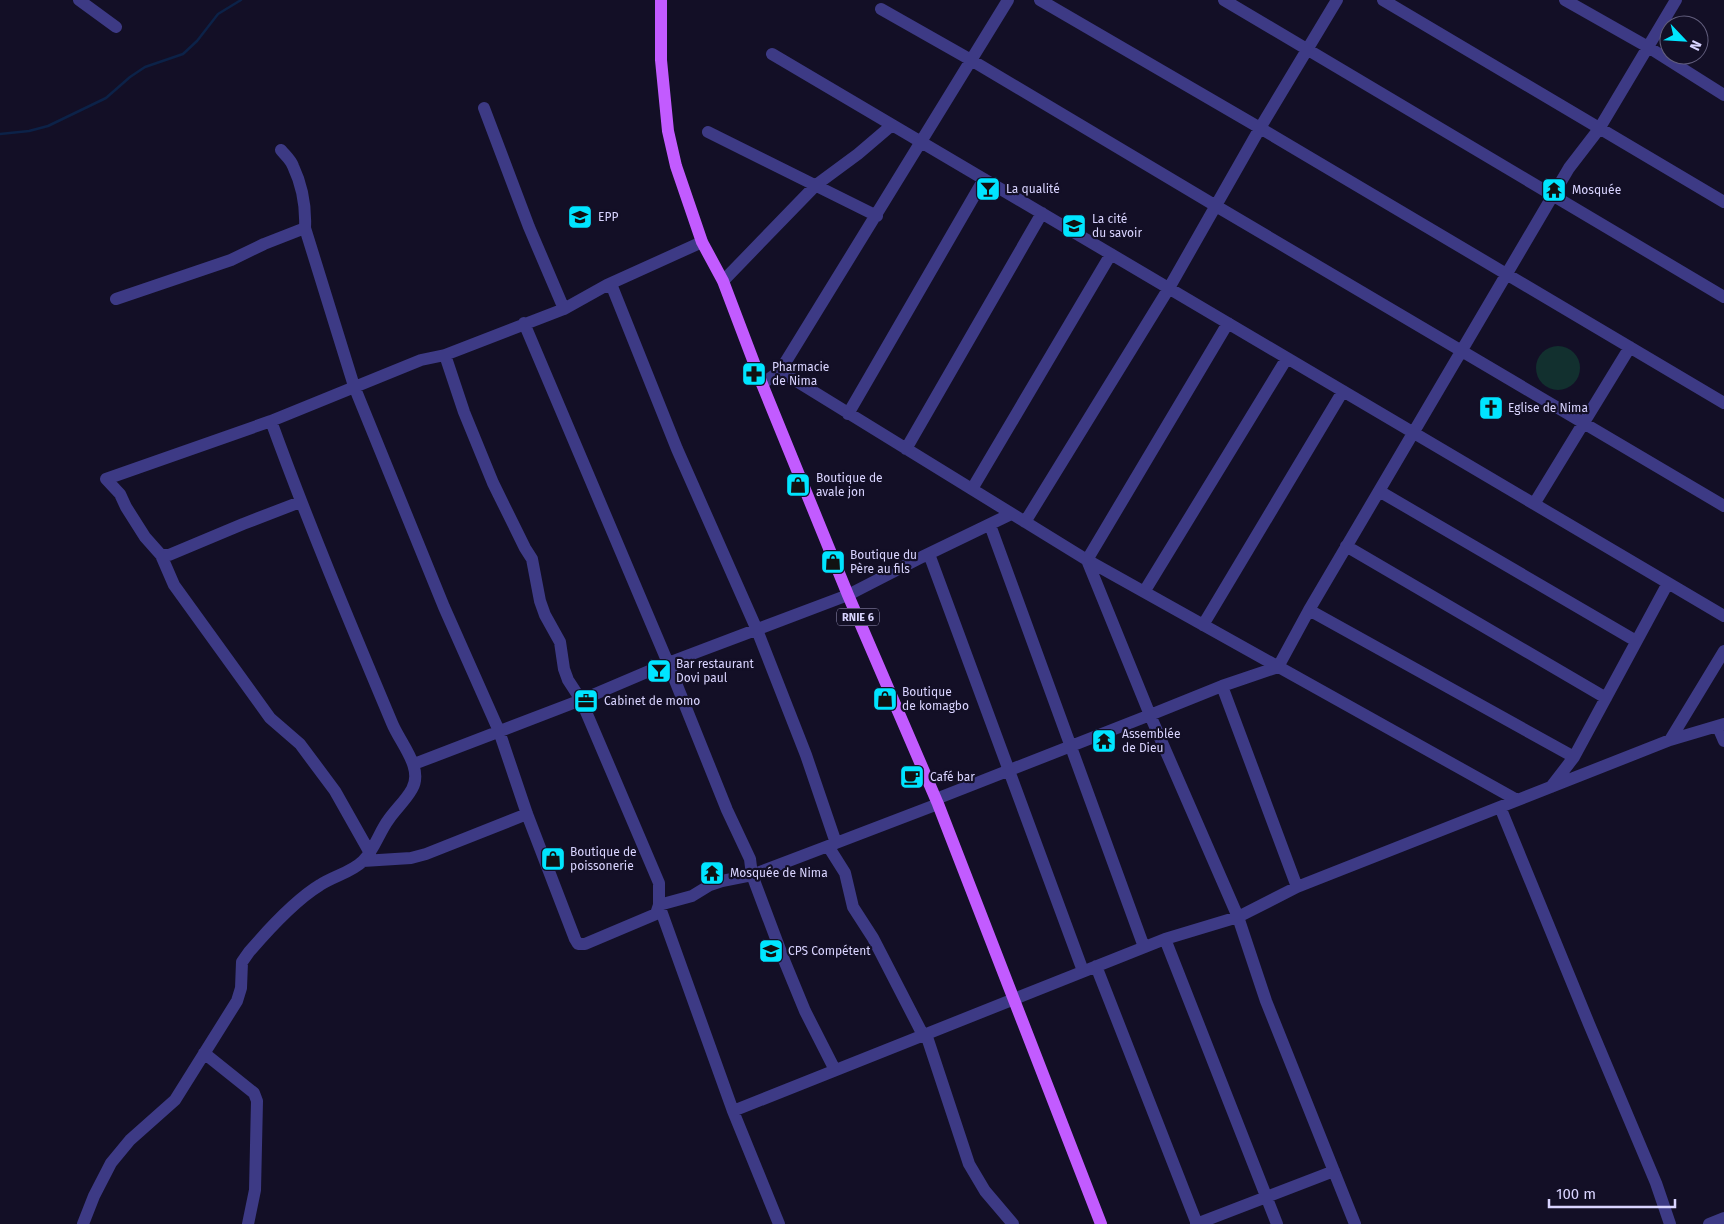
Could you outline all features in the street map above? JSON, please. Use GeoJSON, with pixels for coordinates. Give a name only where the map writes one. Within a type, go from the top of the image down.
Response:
{"type":"FeatureCollection","features":[{"type":"Feature","properties":{"kind":"main road","name":"RNIE 6"},"geometry":{"type":"LineString","coordinates":[[661,0],[661,60],[668,131],[676,166],[702,242],[723,281],[762,384],[848,595],[937,802],[1101,1224]]}},
{"type":"Feature","properties":{"kind":"street"},"geometry":{"type":"LineString","coordinates":[[78,0],[116,27]]}},
{"type":"Feature","properties":{"kind":"street"},"geometry":{"type":"LineString","coordinates":[[762,384],[780,371],[1008,0]]}},
{"type":"Feature","properties":{"kind":"street"},"geometry":{"type":"LineString","coordinates":[[1040,0],[1724,403]]}},
{"type":"Feature","properties":{"kind":"street"},"geometry":{"type":"LineString","coordinates":[[1224,0],[1724,297]]}},
{"type":"Feature","properties":{"kind":"street"},"geometry":{"type":"LineString","coordinates":[[1025,522],[1169,288],[1260,128],[1337,0]]}},
{"type":"Feature","properties":{"kind":"street"},"geometry":{"type":"LineString","coordinates":[[1383,0],[1724,202]]}},
{"type":"Feature","properties":{"kind":"street"},"geometry":{"type":"LineString","coordinates":[[1565,0],[1648,47],[1724,95]]}},
{"type":"Feature","properties":{"kind":"street"},"geometry":{"type":"LineString","coordinates":[[659,905],[692,896],[722,880],[752,876],[937,802],[1070,745],[1150,716],[1222,686],[1278,667],[1346,546],[1552,196],[1569,168],[1599,129],[1676,0]]}},
{"type":"Feature","properties":{"kind":"street"},"geometry":{"type":"LineString","coordinates":[[881,10],[971,60],[1724,506]]}},
{"type":"Feature","properties":{"kind":"street"},"geometry":{"type":"LineString","coordinates":[[772,54],[1724,616]]}},
{"type":"Feature","properties":{"kind":"street"},"geometry":{"type":"LineString","coordinates":[[484,108],[529,226],[564,309]]}},
{"type":"Feature","properties":{"kind":"street"},"geometry":{"type":"LineString","coordinates":[[723,281],[816,185],[858,154],[892,125]]}},
{"type":"Feature","properties":{"kind":"street"},"geometry":{"type":"LineString","coordinates":[[708,132],[877,216]]}},
{"type":"Feature","properties":{"kind":"street"},"geometry":{"type":"LineString","coordinates":[[281,150],[293,164],[300,186],[306,209],[305,228],[354,386],[444,607],[498,731],[574,939],[578,944],[585,944],[656,914],[659,905],[659,883],[581,700],[568,680],[564,669],[560,642],[545,615],[540,601],[532,559],[493,483],[464,412],[445,355]]}},
{"type":"Feature","properties":{"kind":"street"},"geometry":{"type":"LineString","coordinates":[[848,414],[984,179]]}},
{"type":"Feature","properties":{"kind":"street"},"geometry":{"type":"LineString","coordinates":[[906,449],[1042,213]]}},
{"type":"Feature","properties":{"kind":"street"},"geometry":{"type":"LineString","coordinates":[[116,299],[231,260],[264,244],[305,228]]}},
{"type":"Feature","properties":{"kind":"street"},"geometry":{"type":"LineString","coordinates":[[366,857],[336,791],[300,744],[270,718],[174,585],[161,555],[145,536],[120,494],[106,480],[271,421],[421,360],[445,355],[564,309],[607,285],[702,242]]}},
{"type":"Feature","properties":{"kind":"street"},"geometry":{"type":"LineString","coordinates":[[972,489],[1111,254]]}},
{"type":"Feature","properties":{"kind":"street"},"geometry":{"type":"LineString","coordinates":[[607,285],[614,289],[677,449],[757,630],[806,755],[832,844],[845,873],[854,907],[873,938],[924,1035],[969,1164],[984,1191],[1014,1224]]}},
{"type":"Feature","properties":{"kind":"street"},"geometry":{"type":"LineString","coordinates":[[524,323],[668,663],[724,802],[750,859],[752,876],[784,960],[835,1070]]}},
{"type":"Feature","properties":{"kind":"street"},"geometry":{"type":"LineString","coordinates":[[1087,560],[1228,323]]}},
{"type":"Feature","properties":{"kind":"street"},"geometry":{"type":"LineString","coordinates":[[1534,504],[1630,347]]}},
{"type":"Feature","properties":{"kind":"street"},"geometry":{"type":"LineString","coordinates":[[1144,592],[1287,358]]}},
{"type":"Feature","properties":{"kind":"street"},"geometry":{"type":"LineString","coordinates":[[780,371],[1087,560],[1517,800]]}},
{"type":"Feature","properties":{"kind":"street"},"geometry":{"type":"LineString","coordinates":[[1203,625],[1343,391]]}},
{"type":"Feature","properties":{"kind":"street"},"geometry":{"type":"LineString","coordinates":[[83,1224],[94,1196],[111,1163],[130,1140],[175,1100],[237,1001],[241,988],[242,962],[248,952],[309,893],[321,884],[350,870],[366,857],[389,818],[413,788],[416,776],[414,764],[393,727],[300,502],[271,421]]}},
{"type":"Feature","properties":{"kind":"street"},"geometry":{"type":"LineString","coordinates":[[1379,491],[1636,641]]}},
{"type":"Feature","properties":{"kind":"street"},"geometry":{"type":"LineString","coordinates":[[161,555],[169,555],[300,502]]}},
{"type":"Feature","properties":{"kind":"street"},"geometry":{"type":"LineString","coordinates":[[414,764],[581,700],[668,663],[848,595],[1012,514]]}},
{"type":"Feature","properties":{"kind":"street"},"geometry":{"type":"LineString","coordinates":[[990,525],[1144,947]]}},
{"type":"Feature","properties":{"kind":"street"},"geometry":{"type":"LineString","coordinates":[[1346,546],[1606,698]]}},
{"type":"Feature","properties":{"kind":"street"},"geometry":{"type":"LineString","coordinates":[[928,554],[1083,972]]}},
{"type":"Feature","properties":{"kind":"street"},"geometry":{"type":"LineString","coordinates":[[1087,560],[1150,716],[1238,917],[1266,1001],[1355,1224]]}},
{"type":"Feature","properties":{"kind":"street"},"geometry":{"type":"LineString","coordinates":[[1551,787],[1574,757],[1668,583]]}},
{"type":"Feature","properties":{"kind":"street"},"geometry":{"type":"LineString","coordinates":[[1309,610],[1574,757]]}},
{"type":"Feature","properties":{"kind":"street"},"geometry":{"type":"LineString","coordinates":[[1670,740],[1724,651]]}},
{"type":"Feature","properties":{"kind":"street"},"geometry":{"type":"LineString","coordinates":[[1222,686],[1297,887]]}},
{"type":"Feature","properties":{"kind":"street"},"geometry":{"type":"LineString","coordinates":[[733,1111],[1144,947],[1238,917],[1297,887],[1670,740],[1721,726],[1724,741]]}},
{"type":"Feature","properties":{"kind":"street"},"geometry":{"type":"LineString","coordinates":[[1500,807],[1656,1183],[1670,1224]]}},
{"type":"Feature","properties":{"kind":"street"},"geometry":{"type":"LineString","coordinates":[[366,857],[411,858],[426,854],[527,814]]}},
{"type":"Feature","properties":{"kind":"street"},"geometry":{"type":"LineString","coordinates":[[750,859],[767,870]]}},
{"type":"Feature","properties":{"kind":"street"},"geometry":{"type":"LineString","coordinates":[[659,905],[733,1111],[779,1224]]}},
{"type":"Feature","properties":{"kind":"street"},"geometry":{"type":"LineString","coordinates":[[1165,939],[1278,1224]]}},
{"type":"Feature","properties":{"kind":"street"},"geometry":{"type":"LineString","coordinates":[[1096,966],[1197,1224],[1334,1171]]}},
{"type":"Feature","properties":{"kind":"street"},"geometry":{"type":"LineString","coordinates":[[204,1053],[254,1093],[257,1101],[255,1190],[248,1224]]}},
{"type":"Feature","properties":{"kind":"street"},"geometry":{"type":"LineString","coordinates":[[1709,1224],[1724,1218]]}},
{"type":"Feature","properties":{"kind":"green space"},"geometry":{"type":"Polygon","coordinates":[[[1562,346],[1574,352],[1579,359],[1579,377],[1574,384],[1567,389],[1554,390],[1546,387],[1539,380],[1536,364],[1539,356],[1546,349],[1562,346]]]}},
{"type":"Feature","properties":{"kind":"waterway"},"geometry":{"type":"LineString","coordinates":[[0,134],[29,131],[48,126],[106,98],[130,77],[145,67],[183,54],[197,41],[218,14],[241,0]]}},
{"type":"Feature","properties":{"kind":"place","name":"La qualité"},"geometry":{"type":"Point","coordinates":[988,189]}},
{"type":"Feature","properties":{"kind":"place","name":"Mosquée"},"geometry":{"type":"Point","coordinates":[1554,190]}},
{"type":"Feature","properties":{"kind":"place","name":"EPP"},"geometry":{"type":"Point","coordinates":[580,217]}},
{"type":"Feature","properties":{"kind":"place","name":"La cité du savoir"},"geometry":{"type":"Point","coordinates":[1074,226]}},
{"type":"Feature","properties":{"kind":"place","name":"Pharmacie de Nima"},"geometry":{"type":"Point","coordinates":[754,374]}},
{"type":"Feature","properties":{"kind":"place","name":"Eglise de Nima"},"geometry":{"type":"Point","coordinates":[1491,408]}},
{"type":"Feature","properties":{"kind":"place","name":"Boutique de avale jon"},"geometry":{"type":"Point","coordinates":[798,485]}},
{"type":"Feature","properties":{"kind":"place","name":"Boutique du Père au fils"},"geometry":{"type":"Point","coordinates":[833,562]}},
{"type":"Feature","properties":{"kind":"place","name":"Bar restaurant Dovi paul"},"geometry":{"type":"Point","coordinates":[659,671]}},
{"type":"Feature","properties":{"kind":"place","name":"Boutique de komagbo"},"geometry":{"type":"Point","coordinates":[885,699]}},
{"type":"Feature","properties":{"kind":"place","name":"Cabinet de momo"},"geometry":{"type":"Point","coordinates":[586,701]}},
{"type":"Feature","properties":{"kind":"place","name":"Assemblée de Dieu"},"geometry":{"type":"Point","coordinates":[1104,741]}},
{"type":"Feature","properties":{"kind":"place","name":"Café bar"},"geometry":{"type":"Point","coordinates":[912,777]}},
{"type":"Feature","properties":{"kind":"place","name":"Boutique de poissonerie"},"geometry":{"type":"Point","coordinates":[553,859]}},
{"type":"Feature","properties":{"kind":"place","name":"Mosquée de Nima"},"geometry":{"type":"Point","coordinates":[712,873]}},
{"type":"Feature","properties":{"kind":"place","name":"CPS Compétent"},"geometry":{"type":"Point","coordinates":[771,951]}}]}
